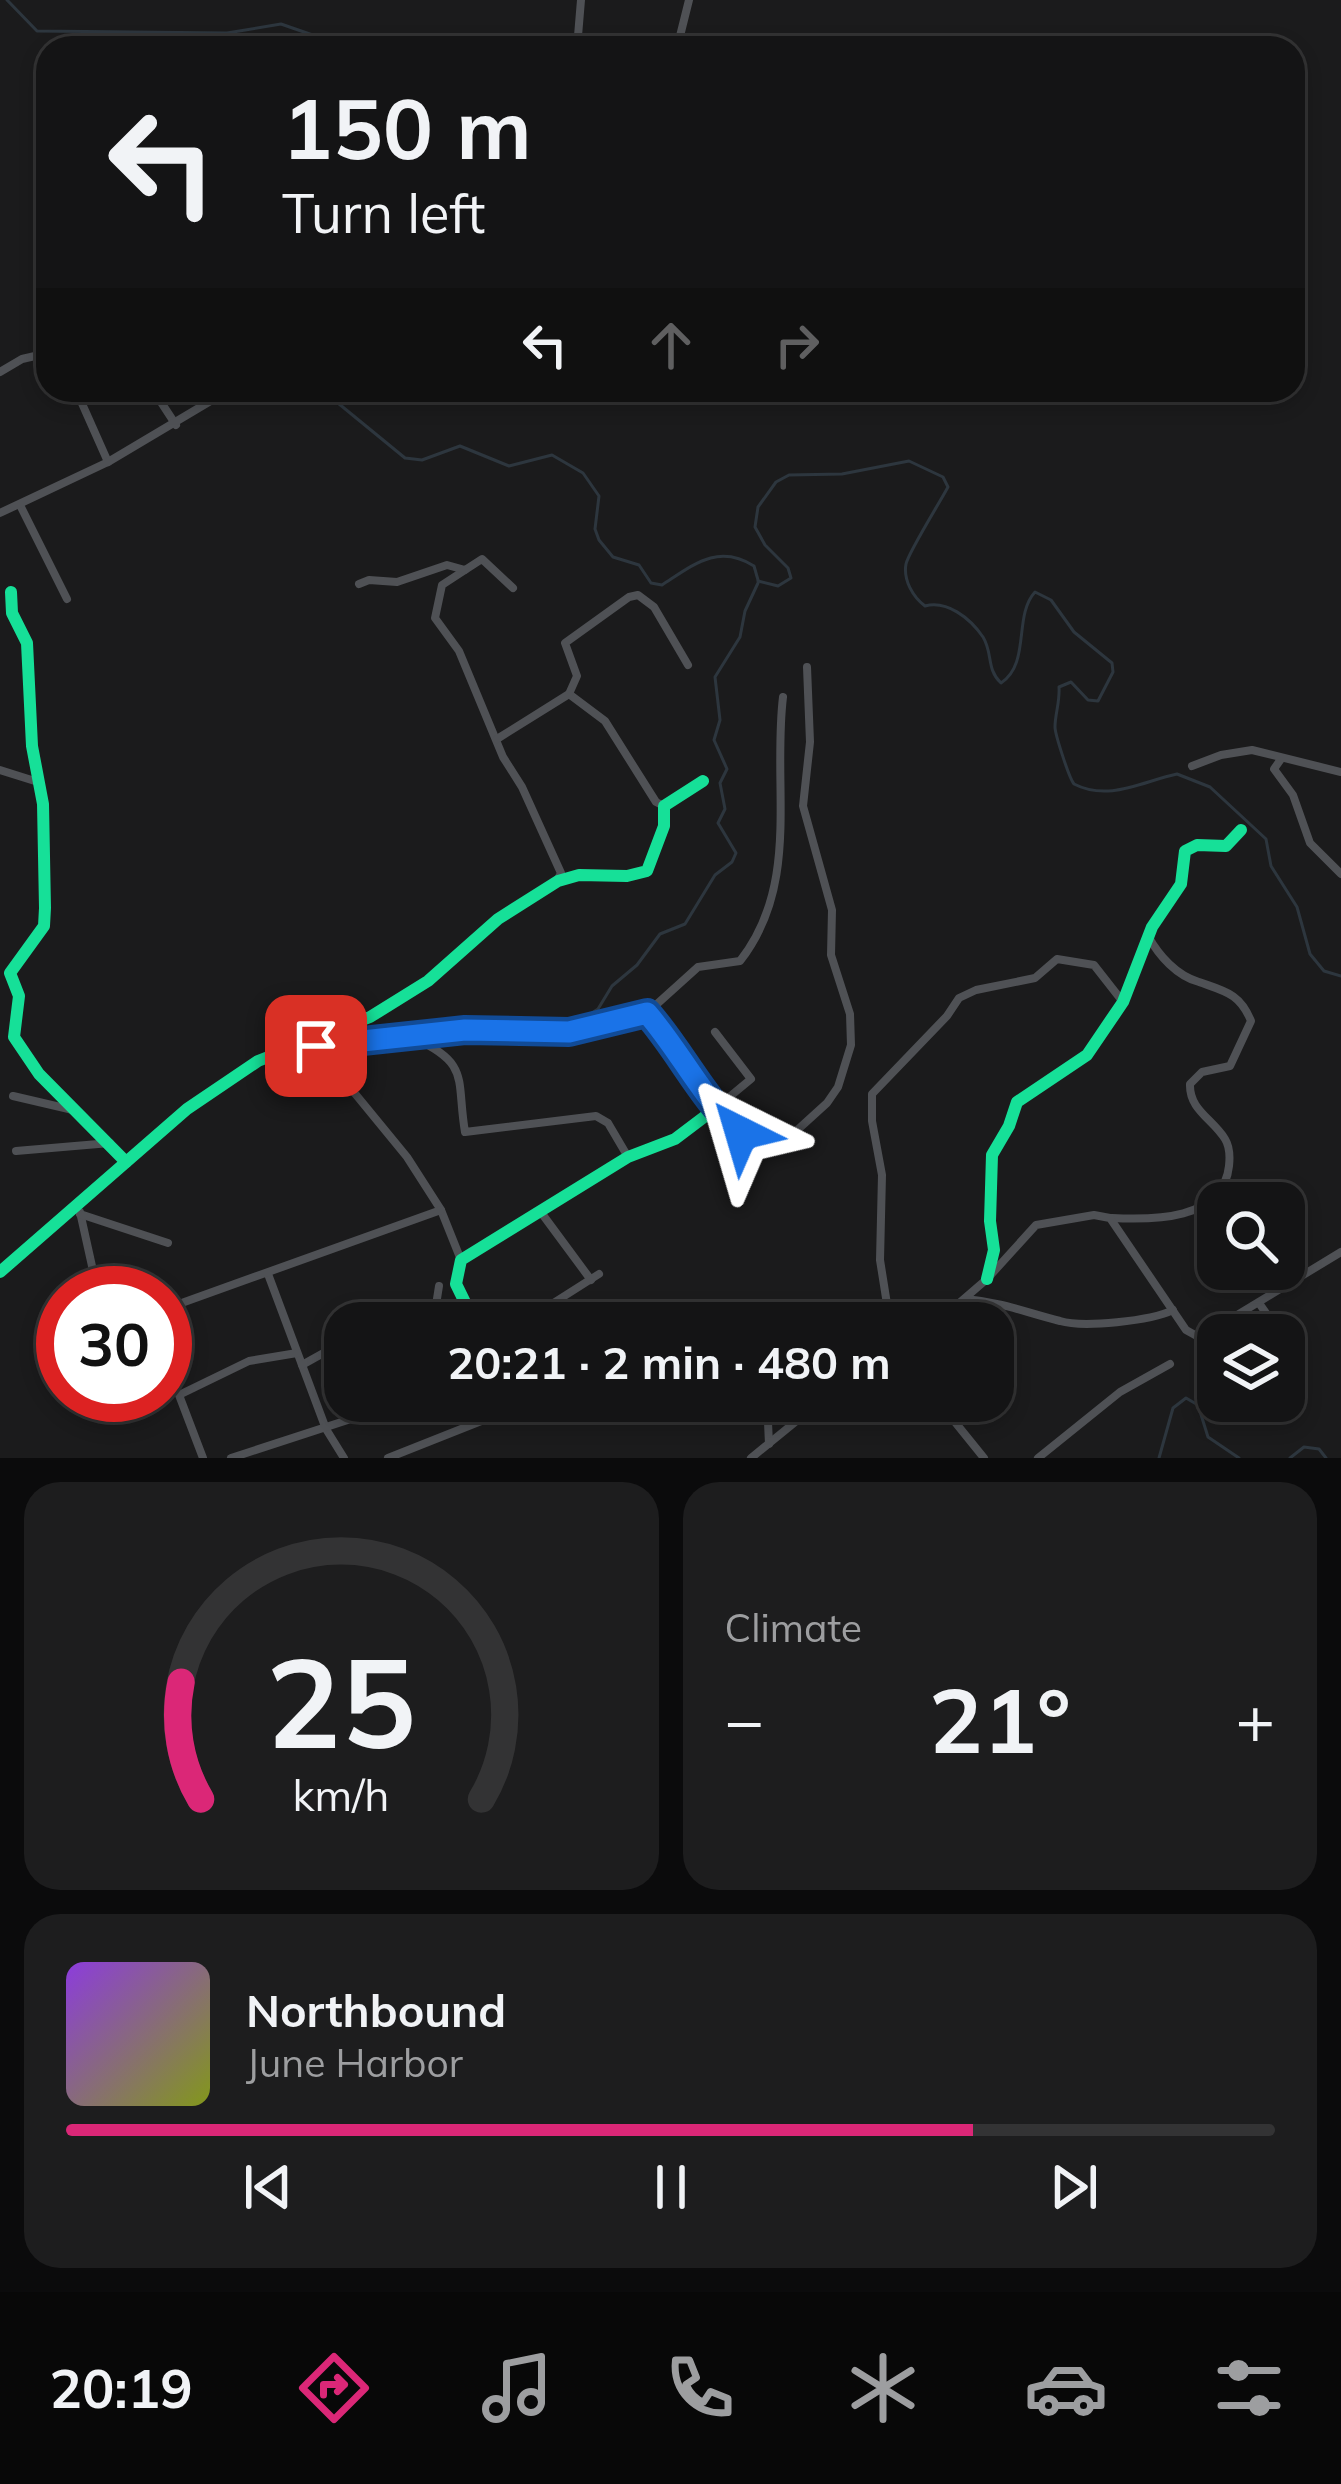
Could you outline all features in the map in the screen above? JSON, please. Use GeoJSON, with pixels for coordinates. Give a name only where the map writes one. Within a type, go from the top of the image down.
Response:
{"type":"FeatureCollection","features":[{"type":"Feature","properties":{"kind":"street"},"geometry":{"type":"LineString","coordinates":[[578,36],[581,0]]}},
{"type":"Feature","properties":{"kind":"street"},"geometry":{"type":"LineString","coordinates":[[680,36],[688,0]]}},
{"type":"Feature","properties":{"kind":"street"},"geometry":{"type":"LineString","coordinates":[[0,372],[36,356]]}},
{"type":"Feature","properties":{"kind":"street"},"geometry":{"type":"LineString","coordinates":[[81,402],[108,462]]}},
{"type":"Feature","properties":{"kind":"street"},"geometry":{"type":"LineString","coordinates":[[161,402],[176,425]]}},
{"type":"Feature","properties":{"kind":"street"},"geometry":{"type":"LineString","coordinates":[[0,513],[108,462],[211,402]]}},
{"type":"Feature","properties":{"kind":"street"},"geometry":{"type":"LineString","coordinates":[[20,505],[67,598]]}},
{"type":"Feature","properties":{"kind":"street"},"geometry":{"type":"LineString","coordinates":[[513,588],[482,559],[442,585],[435,618],[459,651],[502,757],[555,854],[561,873],[558,880]]}},
{"type":"Feature","properties":{"kind":"street"},"geometry":{"type":"LineString","coordinates":[[359,584],[397,582],[447,565],[465,570]]}},
{"type":"Feature","properties":{"kind":"street"},"geometry":{"type":"LineString","coordinates":[[11,592],[12,613],[27,644],[32,746],[40,782],[44,926],[10,973],[19,996],[12,1029],[15,1041],[37,1069],[112,1142],[126,1162]]}},
{"type":"Feature","properties":{"kind":"street"},"geometry":{"type":"LineString","coordinates":[[497,739],[569,694],[577,676],[566,643],[633,596],[646,598],[654,607],[688,665]]}},
{"type":"Feature","properties":{"kind":"street"},"geometry":{"type":"LineString","coordinates":[[647,1013],[670,1039],[690,1074],[715,1100],[716,1108],[741,1133],[780,1142],[827,1103],[838,1087],[851,1045],[850,1014],[831,955],[832,910],[803,806],[810,742],[808,667]]}},
{"type":"Feature","properties":{"kind":"street"},"geometry":{"type":"LineString","coordinates":[[569,694],[605,722],[656,802],[664,806]]}},
{"type":"Feature","properties":{"kind":"street"},"geometry":{"type":"LineString","coordinates":[[280,1049],[518,1028],[569,1032],[647,1013],[698,967],[740,961],[758,934],[775,887],[782,845],[783,697]]}},
{"type":"Feature","properties":{"kind":"street"},"geometry":{"type":"LineString","coordinates":[[1192,766],[1252,750],[1341,772]]}},
{"type":"Feature","properties":{"kind":"street"},"geometry":{"type":"LineString","coordinates":[[1282,758],[1274,769],[1293,795],[1304,832],[1341,874]]}},
{"type":"Feature","properties":{"kind":"street"},"geometry":{"type":"LineString","coordinates":[[0,770],[40,782]]}},
{"type":"Feature","properties":{"kind":"street"},"geometry":{"type":"LineString","coordinates":[[664,806],[703,781]]}},
{"type":"Feature","properties":{"kind":"street"},"geometry":{"type":"LineString","coordinates":[[0,1272],[79,1210],[126,1162],[204,1097],[280,1049],[370,1017],[428,981],[498,919],[558,880],[579,874],[627,876],[646,871],[664,826],[664,806]]}},
{"type":"Feature","properties":{"kind":"street"},"geometry":{"type":"LineString","coordinates":[[987,1279],[994,1250],[992,1155],[1016,1105],[1087,1055],[1123,1002],[1148,937],[1181,884],[1185,851],[1196,845],[1226,846],[1241,830]]}},
{"type":"Feature","properties":{"kind":"street"},"geometry":{"type":"LineString","coordinates":[[960,1302],[1036,1225],[1094,1215],[1141,1220],[1180,1215],[1210,1202],[1220,1191],[1228,1172],[1228,1145],[1191,1097],[1190,1084],[1202,1072],[1230,1066],[1251,1021],[1234,995],[1222,986],[1184,975],[1148,937]]}},
{"type":"Feature","properties":{"kind":"street"},"geometry":{"type":"LineString","coordinates":[[887,1302],[880,1260],[882,1174],[872,1121],[875,1089],[959,998],[1035,978],[1057,959],[1094,965],[1123,1002]]}},
{"type":"Feature","properties":{"kind":"street"},"geometry":{"type":"LineString","coordinates":[[461,1260],[628,1156],[659,1148],[751,1079],[715,1032]]}},
{"type":"Feature","properties":{"kind":"street"},"geometry":{"type":"LineString","coordinates":[[413,1037],[441,1050],[455,1066],[465,1132],[596,1116],[608,1123],[628,1156]]}},
{"type":"Feature","properties":{"kind":"street"},"geometry":{"type":"LineString","coordinates":[[316,1046],[407,1157],[441,1210],[461,1260],[457,1284],[465,1302]]}},
{"type":"Feature","properties":{"kind":"street"},"geometry":{"type":"LineString","coordinates":[[13,1096],[81,1111]]}},
{"type":"Feature","properties":{"kind":"street"},"geometry":{"type":"LineString","coordinates":[[16,1151],[112,1142]]}},
{"type":"Feature","properties":{"kind":"street"},"geometry":{"type":"LineString","coordinates":[[79,1210],[168,1244]]}},
{"type":"Feature","properties":{"kind":"street"},"geometry":{"type":"LineString","coordinates":[[79,1210],[92,1266]]}},
{"type":"Feature","properties":{"kind":"street"},"geometry":{"type":"LineString","coordinates":[[192,1299],[441,1210]]}},
{"type":"Feature","properties":{"kind":"street"},"geometry":{"type":"LineString","coordinates":[[540,1211],[595,1277],[555,1302]]}},
{"type":"Feature","properties":{"kind":"street"},"geometry":{"type":"LineString","coordinates":[[1110,1218],[1190,1333],[1202,1336],[1341,1252]]}},
{"type":"Feature","properties":{"kind":"street"},"geometry":{"type":"LineString","coordinates":[[268,1274],[326,1429],[344,1458]]}},
{"type":"Feature","properties":{"kind":"street"},"geometry":{"type":"LineString","coordinates":[[436,1302],[439,1286]]}},
{"type":"Feature","properties":{"kind":"street"},"geometry":{"type":"LineString","coordinates":[[964,1299],[1021,1306],[1068,1323],[1136,1320],[1173,1310]]}},
{"type":"Feature","properties":{"kind":"street"},"geometry":{"type":"LineString","coordinates":[[1259,1304],[1266,1314]]}},
{"type":"Feature","properties":{"kind":"street"},"geometry":{"type":"LineString","coordinates":[[202,1458],[178,1395],[249,1361],[297,1353]]}},
{"type":"Feature","properties":{"kind":"street"},"geometry":{"type":"LineString","coordinates":[[302,1365],[324,1353]]}},
{"type":"Feature","properties":{"kind":"street"},"geometry":{"type":"LineString","coordinates":[[1038,1458],[1120,1392],[1170,1364]]}},
{"type":"Feature","properties":{"kind":"street"},"geometry":{"type":"LineString","coordinates":[[231,1458],[346,1422]]}},
{"type":"Feature","properties":{"kind":"street"},"geometry":{"type":"LineString","coordinates":[[388,1458],[471,1422]]}},
{"type":"Feature","properties":{"kind":"street"},"geometry":{"type":"LineString","coordinates":[[768,1422],[769,1444]]}},
{"type":"Feature","properties":{"kind":"street"},"geometry":{"type":"LineString","coordinates":[[751,1458],[796,1422]]}},
{"type":"Feature","properties":{"kind":"street"},"geometry":{"type":"LineString","coordinates":[[955,1422],[983,1458]]}},
{"type":"Feature","properties":{"kind":"waterway"},"geometry":{"type":"LineString","coordinates":[[7,0],[37,31],[227,33],[281,24],[316,36]]}},
{"type":"Feature","properties":{"kind":"waterway"},"geometry":{"type":"LineString","coordinates":[[337,402],[405,458],[422,460],[460,446],[509,466],[552,455],[583,473],[599,496],[595,529],[599,540],[613,557],[639,565],[651,583],[662,585],[706,559],[729,556],[754,566],[758,580]]}},
{"type":"Feature","properties":{"kind":"waterway"},"geometry":{"type":"LineString","coordinates":[[758,581],[778,586],[791,578],[755,527],[758,507],[776,482],[789,475],[842,474],[909,461],[943,477],[948,487],[906,564],[908,582],[917,598],[925,606],[950,608],[972,623],[986,643],[993,672],[1001,683],[1016,664],[1028,602],[1035,592],[1051,600],[1074,632],[1112,663],[1113,672],[1098,701],[1088,700],[1071,682],[1059,687],[1056,731],[1074,784],[1113,791],[1177,774],[1210,787],[1266,839],[1271,866],[1297,907],[1310,954],[1324,971],[1341,976]]}},
{"type":"Feature","properties":{"kind":"waterway"},"geometry":{"type":"LineString","coordinates":[[581,1020],[598,1009],[612,986],[637,965],[660,934],[685,924],[715,875],[736,853],[718,823],[725,809],[720,783],[727,769],[714,740],[720,720],[715,677],[740,637],[758,583]]}},
{"type":"Feature","properties":{"kind":"waterway"},"geometry":{"type":"LineString","coordinates":[[1159,1458],[1173,1408],[1186,1398],[1198,1405],[1208,1437],[1239,1458]]}},
{"type":"Feature","properties":{"kind":"waterway"},"geometry":{"type":"LineString","coordinates":[[1290,1458],[1304,1447],[1319,1449],[1326,1458]]}},
{"type":"Feature","properties":{"kind":"traffic: fast"},"geometry":{"type":"LineString","coordinates":[[11,592],[12,613],[27,643],[32,746],[43,804],[45,908],[44,926],[10,973],[19,996],[14,1037],[39,1074],[126,1162]]}},
{"type":"Feature","properties":{"kind":"traffic: fast"},"geometry":{"type":"LineString","coordinates":[[0,1272],[187,1109],[258,1061],[370,1017],[428,981],[498,919],[558,881],[579,875],[627,876],[647,871],[664,826],[664,806],[703,781]]}},
{"type":"Feature","properties":{"kind":"traffic: fast"},"geometry":{"type":"LineString","coordinates":[[987,1279],[994,1250],[992,1155],[1017,1102],[1087,1055],[1123,1002],[1152,927],[1181,884],[1185,851],[1197,845],[1226,846],[1241,830]]}},
{"type":"Feature","properties":{"kind":"traffic: fast"},"geometry":{"type":"LineString","coordinates":[[295,1048],[465,1031],[569,1032],[643,1012],[658,1025],[712,1099],[716,1108],[675,1139],[628,1157],[461,1260],[456,1284],[465,1302]]}},
{"type":"Feature","properties":{"kind":"route"},"geometry":{"type":"LineString","coordinates":[[316,1046],[465,1030],[569,1032],[643,1012],[670,1039],[690,1074],[741,1133]]}}]}
